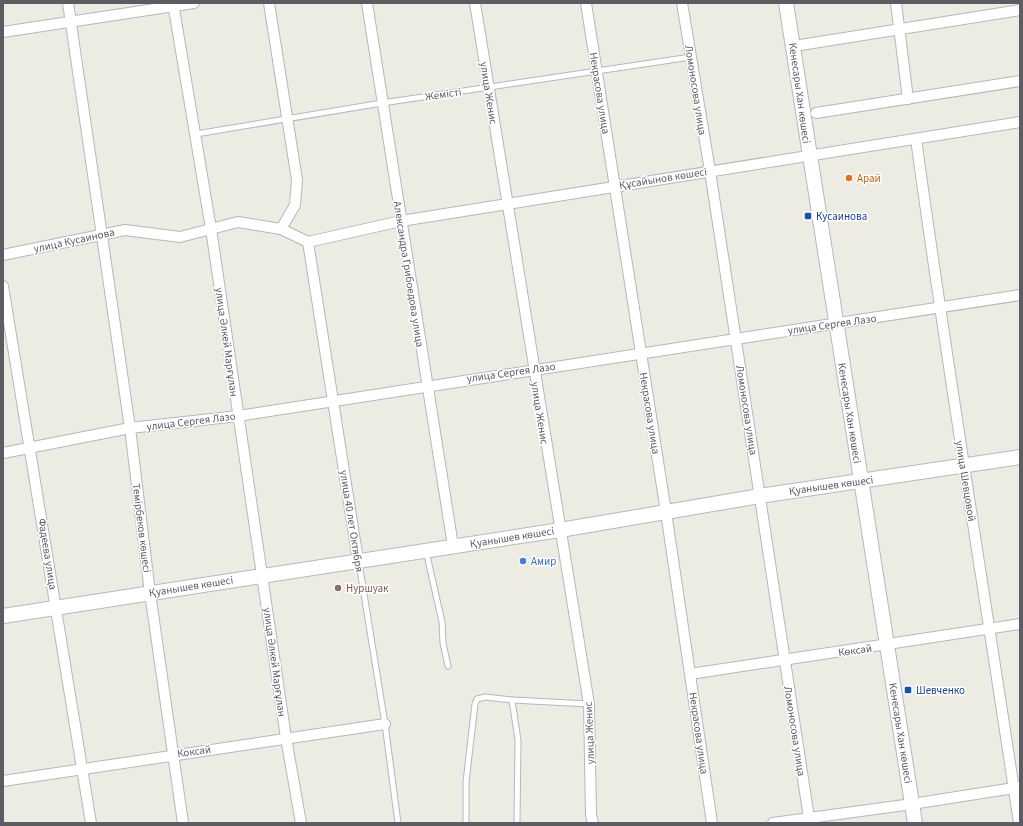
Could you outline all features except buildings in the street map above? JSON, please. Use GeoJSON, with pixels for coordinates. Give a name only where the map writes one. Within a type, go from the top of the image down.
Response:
{"type":"FeatureCollection","features":[{"type":"Feature","properties":{"kind":"street","name":"Темірбеков көшесі"},"geometry":{"type":"LineString","coordinates":[[68,3],[100,234],[130,428],[150,593],[183,823]]}},
{"type":"Feature","properties":{"kind":"street"},"geometry":{"type":"LineString","coordinates":[[3,32],[173,4],[194,3]]}},
{"type":"Feature","properties":{"kind":"street"},"geometry":{"type":"LineString","coordinates":[[269,3],[289,119],[297,180],[295,205],[282,229]]}},
{"type":"Feature","properties":{"kind":"street","name":"Александра Грибоедова улица"},"geometry":{"type":"LineString","coordinates":[[367,3],[453,546]]}},
{"type":"Feature","properties":{"kind":"street","name":"улица Женис"},"geometry":{"type":"LineString","coordinates":[[474,3],[589,704],[591,815],[593,823]]}},
{"type":"Feature","properties":{"kind":"street","name":"Некрасова улица"},"geometry":{"type":"LineString","coordinates":[[586,3],[666,512],[712,823]]}},
{"type":"Feature","properties":{"kind":"street","name":"Ломоносова улица"},"geometry":{"type":"LineString","coordinates":[[682,3],[710,171],[809,818]]}},
{"type":"Feature","properties":{"kind":"street","name":"Кенесары Хан көшесі"},"geometry":{"type":"LineString","coordinates":[[786,3],[794,46],[836,324],[915,823]]}},
{"type":"Feature","properties":{"kind":"street"},"geometry":{"type":"LineString","coordinates":[[896,3],[908,99]]}},
{"type":"Feature","properties":{"kind":"street","name":"улица Әлкей Марғұлан"},"geometry":{"type":"LineString","coordinates":[[173,4],[211,229],[286,738],[301,823]]}},
{"type":"Feature","properties":{"kind":"street"},"geometry":{"type":"LineString","coordinates":[[794,46],[1018,8]]}},
{"type":"Feature","properties":{"kind":"street"},"geometry":{"type":"LineString","coordinates":[[816,113],[1020,81]]}},
{"type":"Feature","properties":{"kind":"street","name":"Құсайынов көшесі"},"geometry":{"type":"LineString","coordinates":[[308,242],[401,221],[506,203],[1020,122]]}},
{"type":"Feature","properties":{"kind":"street","name":"улица Шевцовой"},"geometry":{"type":"LineString","coordinates":[[916,138],[939,308],[963,466],[1017,787],[1019,823]]}},
{"type":"Feature","properties":{"kind":"street","name":"улица Кусаинова"},"geometry":{"type":"LineString","coordinates":[[3,255],[125,230],[180,237],[238,222],[282,229],[308,242]]}},
{"type":"Feature","properties":{"kind":"street","name":"улица 40 лет Октября"},"geometry":{"type":"LineString","coordinates":[[308,242],[358,560]]}},
{"type":"Feature","properties":{"kind":"street","name":"Фадеева улица"},"geometry":{"type":"LineString","coordinates":[[3,286],[31,449],[91,823]]}},
{"type":"Feature","properties":{"kind":"street","name":"улица Сергея Лазо"},"geometry":{"type":"LineString","coordinates":[[3,454],[130,428],[238,416],[427,385],[641,354],[735,338],[836,324],[1020,295]]}},
{"type":"Feature","properties":{"kind":"street","name":"Қуанышев көшесі"},"geometry":{"type":"LineString","coordinates":[[3,616],[560,530],[760,496],[1020,457]]}},
{"type":"Feature","properties":{"kind":"street","name":"Көксай"},"geometry":{"type":"LineString","coordinates":[[690,674],[887,646],[1020,624]]}},
{"type":"Feature","properties":{"kind":"street","name":"Коксай"},"geometry":{"type":"LineString","coordinates":[[3,781],[173,754],[385,724]]}},
{"type":"Feature","properties":{"kind":"street"},"geometry":{"type":"LineString","coordinates":[[773,823],[912,804],[1017,787]]}},
{"type":"Feature","properties":{"kind":"lane","name":"Жемісті"},"geometry":{"type":"LineString","coordinates":[[196,134],[382,103],[691,57]]}},
{"type":"Feature","properties":{"kind":"lane"},"geometry":{"type":"LineString","coordinates":[[425,550],[441,617],[443,644],[448,666]]}},
{"type":"Feature","properties":{"kind":"lane","name":"улица 40 лет Октября"},"geometry":{"type":"LineString","coordinates":[[358,560],[385,724],[398,823]]}},
{"type":"Feature","properties":{"kind":"lane"},"geometry":{"type":"LineString","coordinates":[[466,823],[466,782],[476,701],[485,696],[512,700],[589,704]]}},
{"type":"Feature","properties":{"kind":"lane"},"geometry":{"type":"LineString","coordinates":[[512,700],[518,740],[517,823]]}},
{"type":"Feature","properties":{"kind":"place","name":"Арай"},"geometry":{"type":"Point","coordinates":[849,178]}},
{"type":"Feature","properties":{"kind":"place","name":"Кусаинова"},"geometry":{"type":"Point","coordinates":[808,216]}},
{"type":"Feature","properties":{"kind":"place","name":"Амир"},"geometry":{"type":"Point","coordinates":[523,561]}},
{"type":"Feature","properties":{"kind":"place","name":"Нуршуак"},"geometry":{"type":"Point","coordinates":[338,588]}},
{"type":"Feature","properties":{"kind":"place","name":"Шевченко"},"geometry":{"type":"Point","coordinates":[908,690]}}]}
